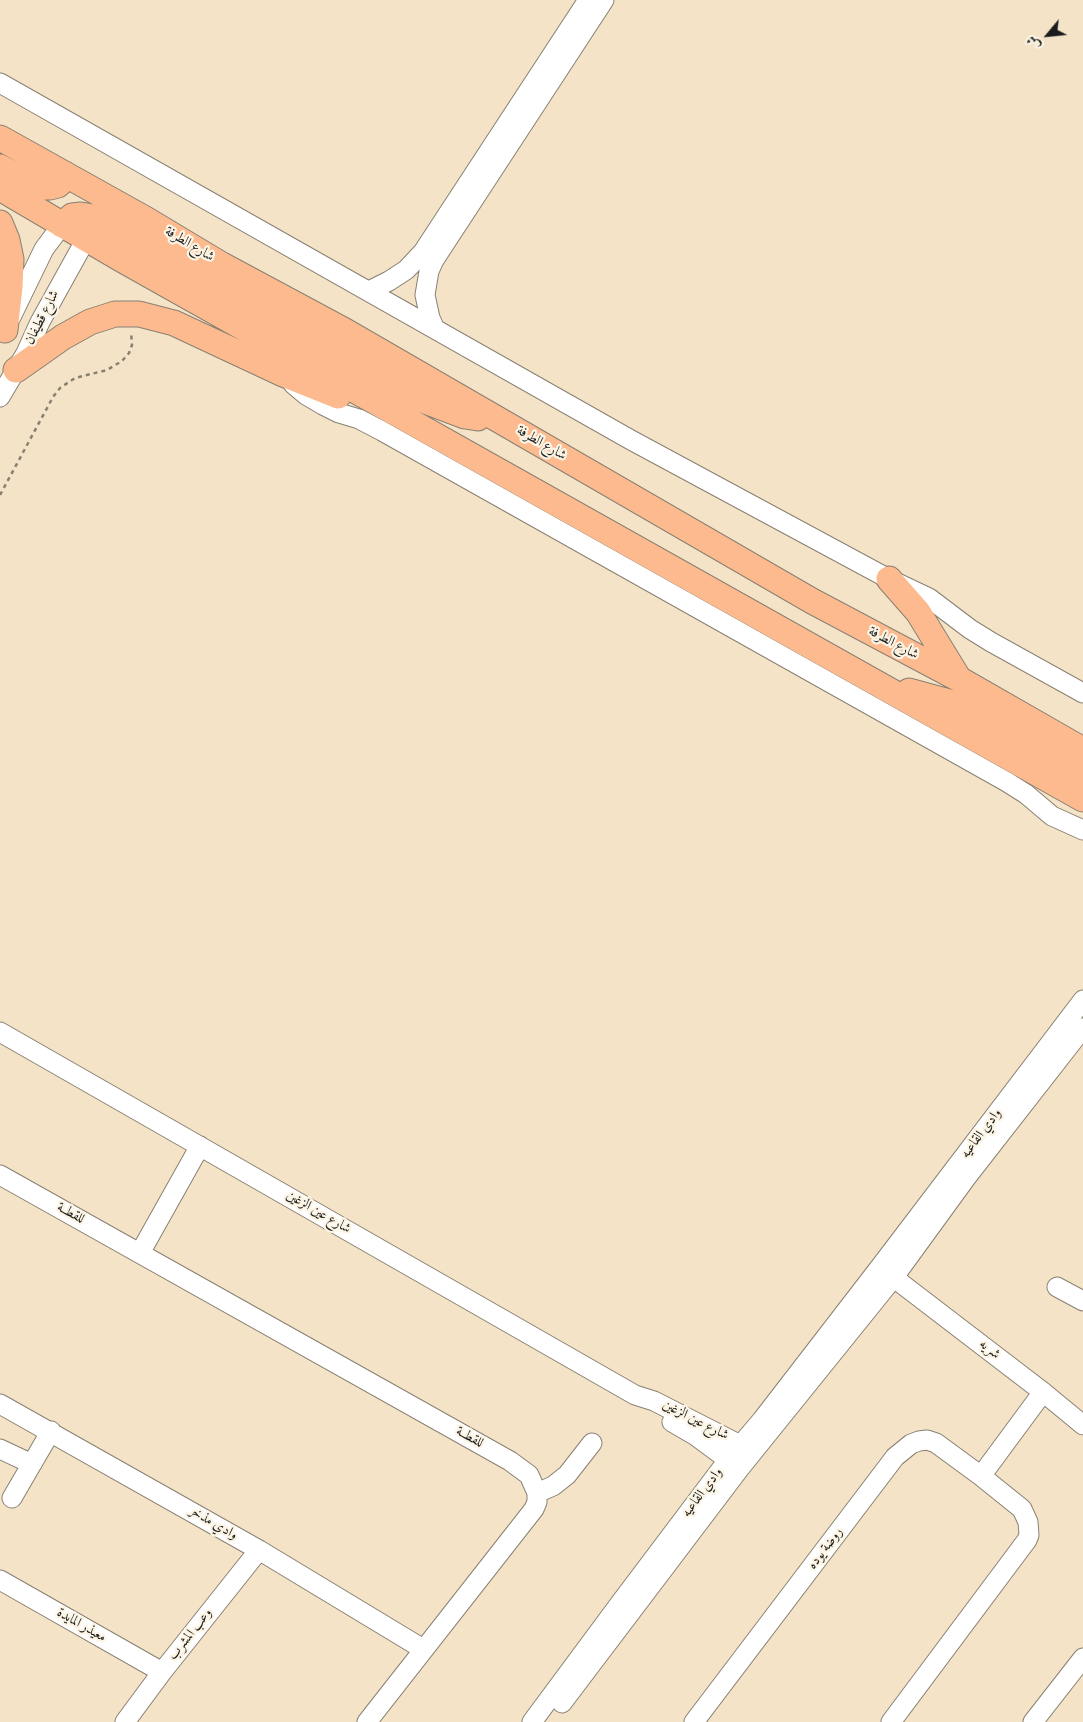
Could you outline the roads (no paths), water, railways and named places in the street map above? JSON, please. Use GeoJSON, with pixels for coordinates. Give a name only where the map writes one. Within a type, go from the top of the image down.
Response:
{"type":"FeatureCollection","features":[{"type":"Feature","properties":{"kind":"main road","name":"شارع الطرفة"},"geometry":{"type":"LineString","coordinates":[[0,138],[222,265],[345,331],[812,601],[959,679],[1083,750]]}},
{"type":"Feature","properties":{"kind":"main road"},"geometry":{"type":"LineString","coordinates":[[0,167],[35,186],[43,188],[50,188],[61,182],[75,180],[92,196],[95,207],[91,228]]}},
{"type":"Feature","properties":{"kind":"main road"},"geometry":{"type":"LineString","coordinates":[[0,188],[62,224],[68,218],[86,215],[91,228],[405,419],[1083,799]]}},
{"type":"Feature","properties":{"kind":"main road"},"geometry":{"type":"LineString","coordinates":[[0,223],[7,240],[10,259],[10,287],[2,334]]}},
{"type":"Feature","properties":{"kind":"main road"},"geometry":{"type":"LineString","coordinates":[[91,228],[420,399],[466,416],[508,425]]}},
{"type":"Feature","properties":{"kind":"main road"},"geometry":{"type":"LineString","coordinates":[[16,370],[77,328],[107,316],[131,313],[153,316],[174,323],[283,374],[324,391],[405,419]]}},
{"type":"Feature","properties":{"kind":"main road"},"geometry":{"type":"LineString","coordinates":[[888,580],[918,612],[959,679]]}},
{"type":"Feature","properties":{"kind":"main road"},"geometry":{"type":"LineString","coordinates":[[880,684],[937,698],[964,707],[1083,774]]}},
{"type":"Feature","properties":{"kind":"main road"},"geometry":{"type":"LineString","coordinates":[[1017,762],[1083,813]]}},
{"type":"Feature","properties":{"kind":"street"},"geometry":{"type":"LineString","coordinates":[[369,291],[406,270],[423,252],[588,0]]}},
{"type":"Feature","properties":{"kind":"street"},"geometry":{"type":"LineString","coordinates":[[435,329],[426,307],[426,283],[434,260],[604,0]]}},
{"type":"Feature","properties":{"kind":"street"},"geometry":{"type":"LineString","coordinates":[[0,83],[631,440],[888,580],[929,598],[991,642],[1083,693]]}},
{"type":"Feature","properties":{"kind":"street","name":"شارع قطيفان"},"geometry":{"type":"LineString","coordinates":[[2,334],[44,250],[62,224]]}},
{"type":"Feature","properties":{"kind":"street","name":"شارع قطيفان"},"geometry":{"type":"LineString","coordinates":[[0,397],[91,228]]}},
{"type":"Feature","properties":{"kind":"street"},"geometry":{"type":"LineString","coordinates":[[406,270],[426,283]]}},
{"type":"Feature","properties":{"kind":"street"},"geometry":{"type":"LineString","coordinates":[[283,374],[296,388],[322,405],[359,419],[391,436],[1007,782],[1026,794],[1052,816],[1083,830]]}},
{"type":"Feature","properties":{"kind":"street","name":"وادي القاعيه"},"geometry":{"type":"LineString","coordinates":[[887,1272],[1083,1000]]}},
{"type":"Feature","properties":{"kind":"street","name":"وادي القاعيه"},"geometry":{"type":"LineString","coordinates":[[532,1722],[734,1464],[887,1272],[966,1178],[1083,1028]]}},
{"type":"Feature","properties":{"kind":"street","name":"شارع عين الزغين"},"geometry":{"type":"LineString","coordinates":[[0,1032],[635,1394],[654,1401],[747,1449]]}},
{"type":"Feature","properties":{"kind":"street"},"geometry":{"type":"LineString","coordinates":[[140,1253],[200,1146]]}},
{"type":"Feature","properties":{"kind":"street","name":"للقطــة"},"geometry":{"type":"LineString","coordinates":[[0,1176],[510,1461],[529,1475],[537,1493]]}},
{"type":"Feature","properties":{"kind":"street","name":"شريه"},"geometry":{"type":"LineString","coordinates":[[887,1272],[1083,1425]]}},
{"type":"Feature","properties":{"kind":"street"},"geometry":{"type":"LineString","coordinates":[[1057,1287],[1083,1301]]}},
{"type":"Feature","properties":{"kind":"street"},"geometry":{"type":"LineString","coordinates":[[981,1476],[1043,1392]]}},
{"type":"Feature","properties":{"kind":"street","name":"شارع عين الزغين"},"geometry":{"type":"LineString","coordinates":[[635,1394],[646,1405],[696,1436],[734,1464]]}},
{"type":"Feature","properties":{"kind":"street","name":"وادي مذخر"},"geometry":{"type":"LineString","coordinates":[[0,1404],[51,1431],[259,1550],[423,1649]]}},
{"type":"Feature","properties":{"kind":"street"},"geometry":{"type":"LineString","coordinates":[[12,1498],[51,1431]]}},
{"type":"Feature","properties":{"kind":"street","name":"روضة يوده"},"geometry":{"type":"LineString","coordinates":[[694,1722],[895,1456],[902,1449],[919,1441],[927,1440],[936,1443],[1022,1509],[1028,1522],[1029,1535],[891,1722]]}},
{"type":"Feature","properties":{"kind":"street"},"geometry":{"type":"LineString","coordinates":[[367,1722],[529,1515],[537,1502],[537,1493],[553,1486],[567,1475],[592,1443]]}},
{"type":"Feature","properties":{"kind":"street"},"geometry":{"type":"LineString","coordinates":[[0,1449],[32,1464]]}},
{"type":"Feature","properties":{"kind":"street","name":"وادي القاعيه"},"geometry":{"type":"LineString","coordinates":[[547,1722],[734,1464]]}},
{"type":"Feature","properties":{"kind":"street","name":"وعب المشرب"},"geometry":{"type":"LineString","coordinates":[[125,1722],[162,1672],[259,1550]]}},
{"type":"Feature","properties":{"kind":"street","name":"معيذر المايدة"},"geometry":{"type":"LineString","coordinates":[[0,1580],[162,1672]]}},
{"type":"Feature","properties":{"kind":"street"},"geometry":{"type":"LineString","coordinates":[[1037,1721],[1083,1658]]}}]}
